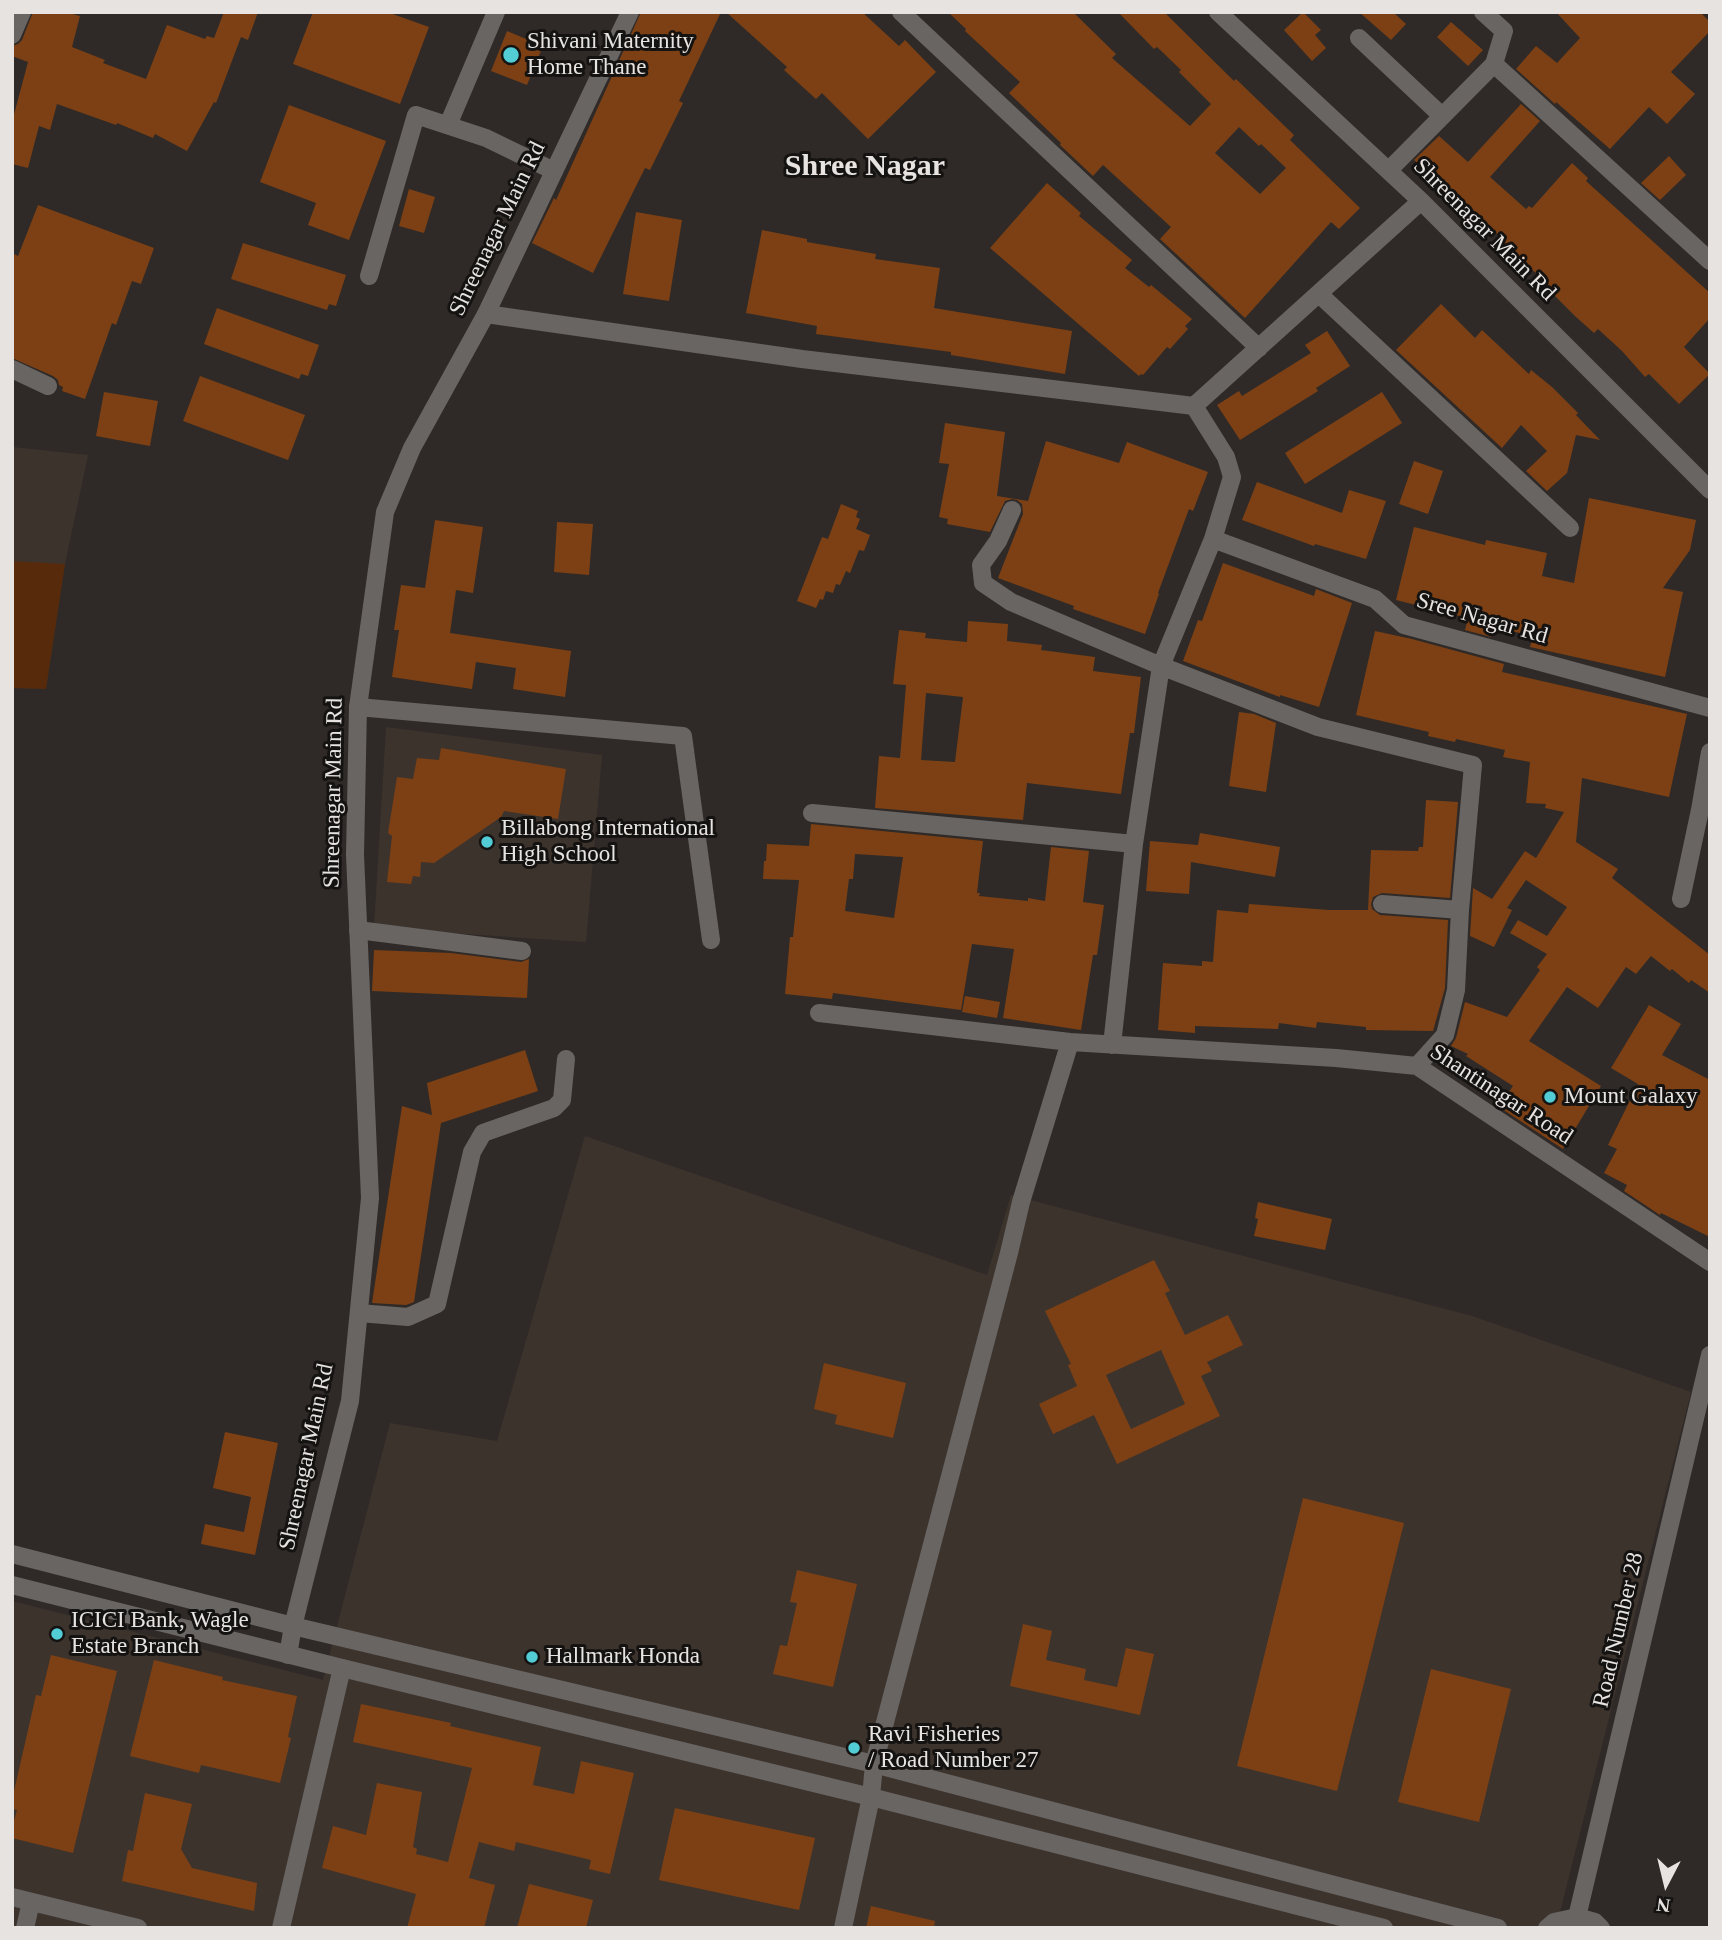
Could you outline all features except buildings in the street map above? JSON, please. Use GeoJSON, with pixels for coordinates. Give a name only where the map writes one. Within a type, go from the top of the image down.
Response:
{"type":"FeatureCollection","features":[{"type":"Feature","properties":{"kind":"street"},"geometry":{"type":"LineString","coordinates":[[12,35],[22,12]]}},
{"type":"Feature","properties":{"kind":"street"},"geometry":{"type":"LineString","coordinates":[[448,125],[496,12]]}},
{"type":"Feature","properties":{"kind":"street","name":"Shreenagar Main Rd"},"geometry":{"type":"LineString","coordinates":[[288,1655],[350,1401],[370,1198],[355,855],[358,707],[385,512],[412,448],[486,314],[630,12]]}},
{"type":"Feature","properties":{"kind":"street"},"geometry":{"type":"LineString","coordinates":[[901,12],[1259,348]]}},
{"type":"Feature","properties":{"kind":"street","name":"Shreenagar Main Rd"},"geometry":{"type":"LineString","coordinates":[[1218,12],[1421,201],[1710,490]]}},
{"type":"Feature","properties":{"kind":"street"},"geometry":{"type":"LineString","coordinates":[[1388,170],[1494,64],[1504,31],[1483,12]]}},
{"type":"Feature","properties":{"kind":"street"},"geometry":{"type":"LineString","coordinates":[[1359,38],[1442,116]]}},
{"type":"Feature","properties":{"kind":"street"},"geometry":{"type":"LineString","coordinates":[[1494,64],[1710,261]]}},
{"type":"Feature","properties":{"kind":"street"},"geometry":{"type":"LineString","coordinates":[[369,276],[416,114],[486,138],[554,171]]}},
{"type":"Feature","properties":{"kind":"street"},"geometry":{"type":"LineString","coordinates":[[486,314],[802,359],[1194,406],[1421,201]]}},
{"type":"Feature","properties":{"kind":"street"},"geometry":{"type":"LineString","coordinates":[[1319,294],[1570,528]]}},
{"type":"Feature","properties":{"kind":"street"},"geometry":{"type":"LineString","coordinates":[[12,369],[48,386]]}},
{"type":"Feature","properties":{"kind":"street"},"geometry":{"type":"LineString","coordinates":[[1112,1045],[1134,844],[1161,666],[1213,539],[1232,477],[1226,457],[1194,406]]}},
{"type":"Feature","properties":{"kind":"street"},"geometry":{"type":"LineString","coordinates":[[1012,510],[998,541],[981,565],[983,583],[1012,602],[1161,666],[1318,727],[1473,765],[1456,990],[1445,1035],[1417,1066]]}},
{"type":"Feature","properties":{"kind":"street","name":"Sree Nagar Rd"},"geometry":{"type":"LineString","coordinates":[[1213,539],[1375,599],[1404,625],[1710,708]]}},
{"type":"Feature","properties":{"kind":"street"},"geometry":{"type":"LineString","coordinates":[[358,707],[684,736],[711,940]]}},
{"type":"Feature","properties":{"kind":"street"},"geometry":{"type":"LineString","coordinates":[[1681,899],[1710,752]]}},
{"type":"Feature","properties":{"kind":"street"},"geometry":{"type":"LineString","coordinates":[[812,813],[1134,844]]}},
{"type":"Feature","properties":{"kind":"street"},"geometry":{"type":"LineString","coordinates":[[1382,904],[1460,910]]}},
{"type":"Feature","properties":{"kind":"street"},"geometry":{"type":"LineString","coordinates":[[358,930],[522,951]]}},
{"type":"Feature","properties":{"kind":"street","name":"Shantinagar Road"},"geometry":{"type":"LineString","coordinates":[[819,1013],[1070,1042],[1336,1058],[1417,1066],[1710,1262]]}},
{"type":"Feature","properties":{"kind":"street"},"geometry":{"type":"LineString","coordinates":[[843,1928],[872,1797],[874,1764],[1021,1202],[1070,1042]]}},
{"type":"Feature","properties":{"kind":"street"},"geometry":{"type":"LineString","coordinates":[[359,1313],[408,1317],[437,1304],[472,1152],[483,1133],[554,1108],[562,1100],[566,1059]]}},
{"type":"Feature","properties":{"kind":"street","name":"Road Number 28"},"geometry":{"type":"LineString","coordinates":[[1577,1917],[1710,1355]]}},
{"type":"Feature","properties":{"kind":"street"},"geometry":{"type":"LineString","coordinates":[[12,1553],[293,1626],[874,1764],[1498,1928]]}},
{"type":"Feature","properties":{"kind":"street"},"geometry":{"type":"LineString","coordinates":[[12,1585],[872,1797],[1384,1928]]}},
{"type":"Feature","properties":{"kind":"street"},"geometry":{"type":"LineString","coordinates":[[281,1928],[342,1668]]}},
{"type":"Feature","properties":{"kind":"street"},"geometry":{"type":"LineString","coordinates":[[12,1898],[138,1928]]}},
{"type":"Feature","properties":{"kind":"street"},"geometry":{"type":"LineString","coordinates":[[25,1928],[31,1902]]}},
{"type":"Feature","properties":{"kind":"street"},"geometry":{"type":"LineString","coordinates":[[1547,1928],[1554,1922],[1577,1917],[1595,1922],[1601,1928]]}},
{"type":"Feature","properties":{"kind":"shaded area"},"geometry":{"type":"Polygon","coordinates":[[[12,447],[88,455],[65,564],[46,689],[12,688],[12,447]]]}},
{"type":"Feature","properties":{"kind":"shaded area"},"geometry":{"type":"Polygon","coordinates":[[[12,561],[65,564],[46,689],[12,688],[12,561]]]}},
{"type":"Feature","properties":{"kind":"shaded area","name":"Billabong International High School"},"geometry":{"type":"Polygon","coordinates":[[[386,727],[602,755],[586,942],[374,928],[386,727]]]}},
{"type":"Feature","properties":{"kind":"shaded area"},"geometry":{"type":"Polygon","coordinates":[[[585,1136],[987,1275],[1011,1195],[1472,1316],[1691,1392],[1556,1928],[12,1928],[12,1601],[323,1680],[390,1423],[497,1441],[585,1136]]]}},
{"type":"Feature","properties":{"kind":"place","name":"Shivani Maternity Home Thane"},"geometry":{"type":"Point","coordinates":[511,55]}},
{"type":"Feature","properties":{"kind":"place","name":"Billabong International High School"},"geometry":{"type":"Point","coordinates":[487,842]}},
{"type":"Feature","properties":{"kind":"place","name":"Mount Galaxy"},"geometry":{"type":"Point","coordinates":[1550,1097]}},
{"type":"Feature","properties":{"kind":"place","name":"ICICI Bank, Wagle Estate Branch"},"geometry":{"type":"Point","coordinates":[57,1634]}},
{"type":"Feature","properties":{"kind":"place","name":"Hallmark Honda"},"geometry":{"type":"Point","coordinates":[532,1657]}},
{"type":"Feature","properties":{"kind":"place","name":"Ravi Fisheries / Road Number 27"},"geometry":{"type":"Point","coordinates":[854,1748]}},
{"type":"Feature","properties":{"kind":"district","name":"Shree Nagar"},"geometry":{"type":"Point","coordinates":[865,167]}}]}
